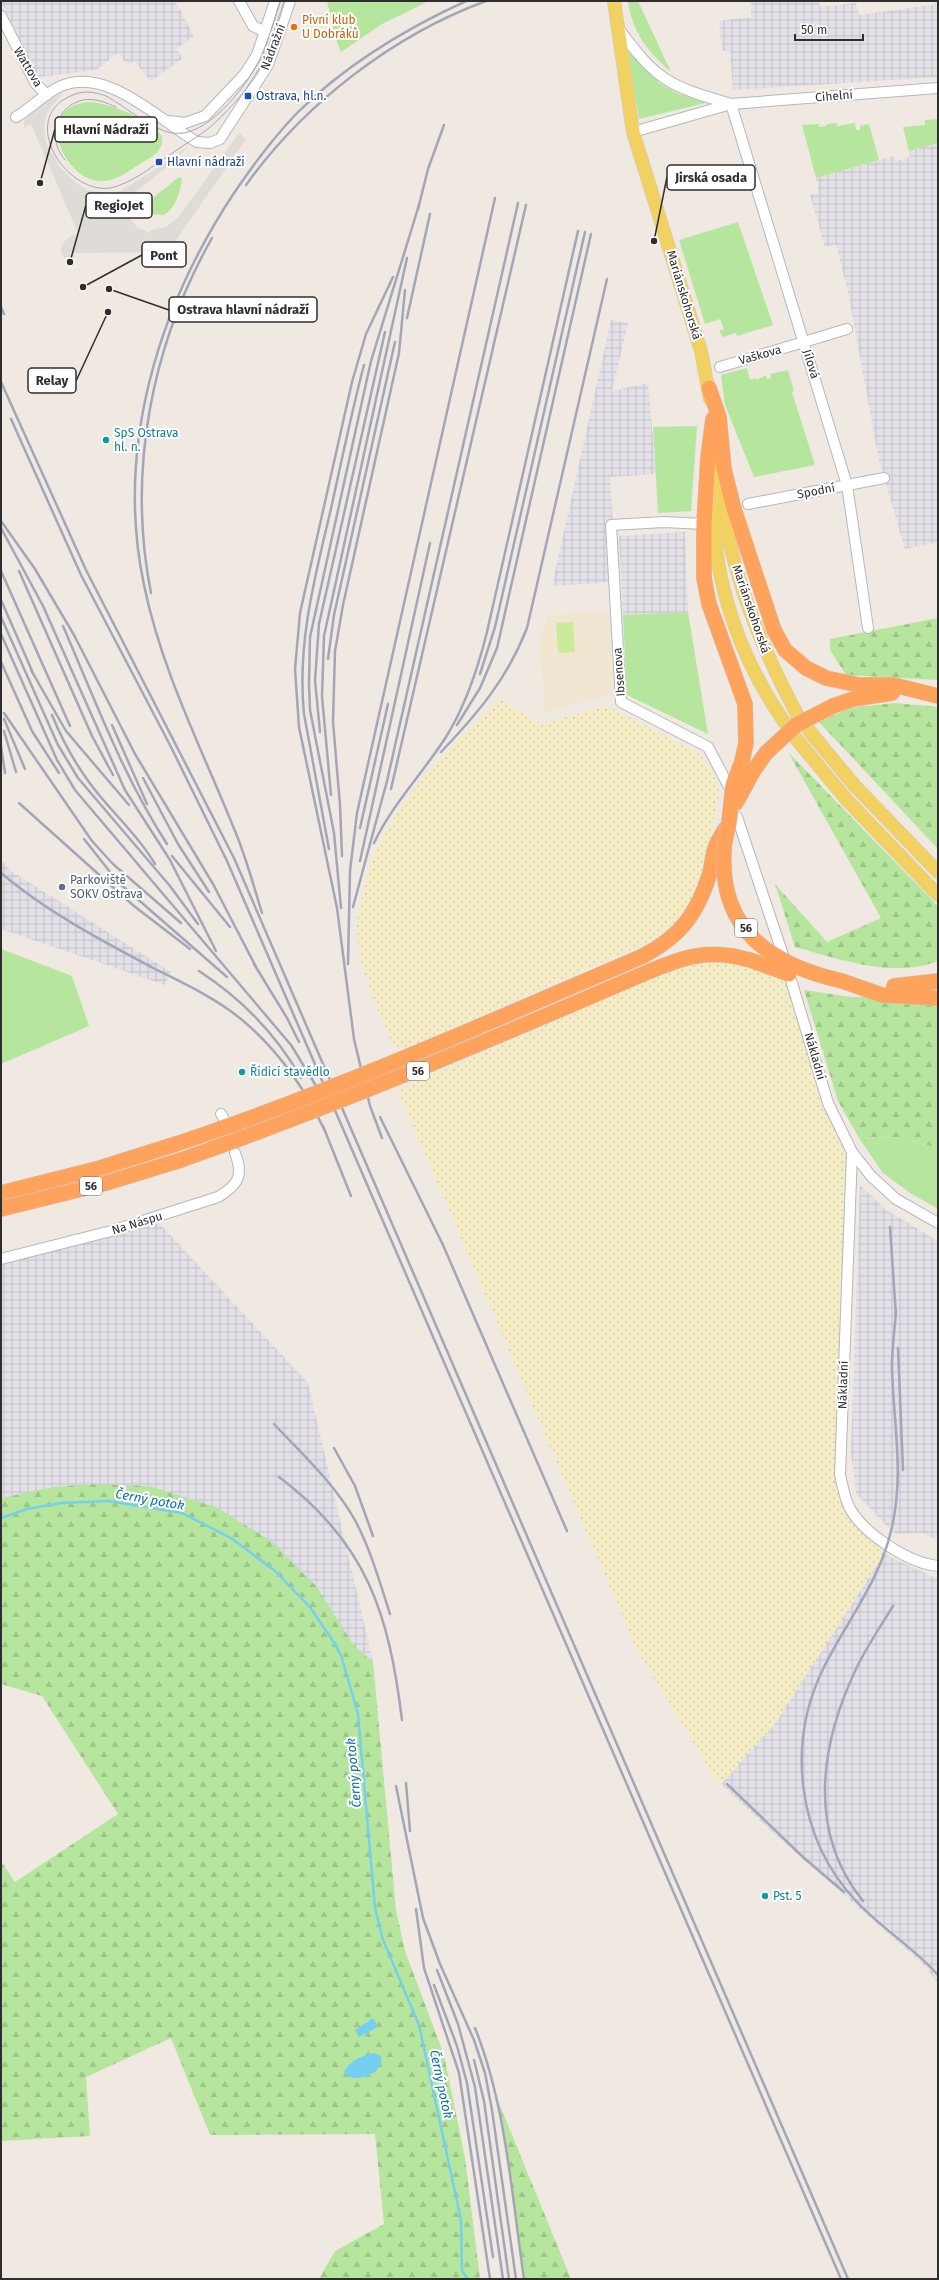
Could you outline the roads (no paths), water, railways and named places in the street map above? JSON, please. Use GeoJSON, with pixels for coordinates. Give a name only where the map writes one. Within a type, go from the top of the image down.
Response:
{"type":"FeatureCollection","features":[{"type":"Feature","properties":{"kind":"highway"},"geometry":{"type":"LineString","coordinates":[[709,388],[719,417],[724,469],[734,509],[778,639],[786,650],[799,663],[826,678],[859,685],[894,685],[911,691]]}},
{"type":"Feature","properties":{"kind":"highway"},"geometry":{"type":"LineString","coordinates":[[713,423],[708,457],[704,524],[704,578],[709,604],[745,704],[748,766]]}},
{"type":"Feature","properties":{"kind":"highway","name":"56"},"geometry":{"type":"LineString","coordinates":[[842,981],[802,970],[777,958],[759,944],[745,928],[731,904],[724,876],[724,849],[748,766],[766,754],[796,725],[833,706],[853,699],[938,689]]}},
{"type":"Feature","properties":{"kind":"highway","name":"56"},"geometry":{"type":"LineString","coordinates":[[911,691],[938,696]]}},
{"type":"Feature","properties":{"kind":"highway","name":"56"},"geometry":{"type":"LineString","coordinates":[[1,1193],[100,1168],[262,1115],[417,1053],[643,956],[661,946],[679,933],[692,914],[710,872],[714,849],[733,819]]}},
{"type":"Feature","properties":{"kind":"highway","name":"56"},"geometry":{"type":"LineString","coordinates":[[1,1209],[106,1183],[181,1160],[307,1115],[421,1069],[650,971],[691,956],[712,953],[733,956],[766,965],[798,978],[902,986],[938,981]]}},
{"type":"Feature","properties":{"kind":"highway"},"geometry":{"type":"LineString","coordinates":[[842,981],[882,994],[938,998]]}},
{"type":"Feature","properties":{"kind":"main road","name":"Mariánskohorská"},"geometry":{"type":"LineString","coordinates":[[614,1],[633,132],[689,310],[709,388],[719,496],[723,520],[744,598],[771,666],[797,714]]}},
{"type":"Feature","properties":{"kind":"main road","name":"Mariánskohorská"},"geometry":{"type":"LineString","coordinates":[[713,423],[714,514],[720,570],[727,602],[754,674],[785,723]]}},
{"type":"Feature","properties":{"kind":"main road"},"geometry":{"type":"LineString","coordinates":[[806,726],[855,786],[938,872]]}},
{"type":"Feature","properties":{"kind":"main road"},"geometry":{"type":"LineString","coordinates":[[793,735],[818,768],[938,895]]}},
{"type":"Feature","properties":{"kind":"street"},"geometry":{"type":"LineString","coordinates":[[239,1],[253,26],[265,32]]}},
{"type":"Feature","properties":{"kind":"street","name":"Nádražní"},"geometry":{"type":"LineString","coordinates":[[165,120],[185,123],[205,116],[248,71],[257,55],[275,1]]}},
{"type":"Feature","properties":{"kind":"street","name":"Nádražní"},"geometry":{"type":"LineString","coordinates":[[16,117],[67,83],[88,80],[120,92],[197,142],[210,143],[220,140],[268,65],[290,1]]}},
{"type":"Feature","properties":{"kind":"street","name":"Wattova"},"geometry":{"type":"LineString","coordinates":[[1,16],[36,84],[47,95]]}},
{"type":"Feature","properties":{"kind":"street","name":"Cihelní"},"geometry":{"type":"LineString","coordinates":[[618,28],[637,53],[660,77],[682,89],[731,104]]}},
{"type":"Feature","properties":{"kind":"street","name":"Cihelní"},"geometry":{"type":"LineString","coordinates":[[633,132],[731,104],[938,88]]}},
{"type":"Feature","properties":{"kind":"street","name":"Jílová"},"geometry":{"type":"LineString","coordinates":[[731,104],[847,485],[868,628]]}},
{"type":"Feature","properties":{"kind":"street","name":"Vaškova"},"geometry":{"type":"LineString","coordinates":[[720,367],[847,329]]}},
{"type":"Feature","properties":{"kind":"street","name":"Spodní"},"geometry":{"type":"LineString","coordinates":[[748,504],[884,478]]}},
{"type":"Feature","properties":{"kind":"street","name":"Ibsenova"},"geometry":{"type":"LineString","coordinates":[[704,524],[664,522],[610,525],[621,702],[708,747],[728,785]]}},
{"type":"Feature","properties":{"kind":"street"},"geometry":{"type":"LineString","coordinates":[[733,819],[783,955]]}},
{"type":"Feature","properties":{"kind":"street","name":"Nákladní"},"geometry":{"type":"LineString","coordinates":[[791,980],[828,1103],[852,1152],[896,1199],[938,1223]]}},
{"type":"Feature","properties":{"kind":"street","name":"Nákladní"},"geometry":{"type":"LineString","coordinates":[[852,1152],[840,1475],[848,1503],[870,1531],[885,1543],[907,1556],[938,1566]]}},
{"type":"Feature","properties":{"kind":"street","name":"Na Náspu"},"geometry":{"type":"LineString","coordinates":[[1,1259],[111,1231],[218,1198],[233,1187],[238,1178],[240,1165],[235,1153]]}},
{"type":"Feature","properties":{"kind":"water"},"geometry":{"type":"Polygon","coordinates":[[[373,2018],[378,2027],[359,2037],[355,2030],[373,2018]]]}},
{"type":"Feature","properties":{"kind":"water"},"geometry":{"type":"Polygon","coordinates":[[[374,2053],[381,2056],[381,2063],[373,2073],[360,2078],[353,2078],[344,2071],[357,2059],[374,2053]]]}},
{"type":"Feature","properties":{"kind":"waterway","name":"Černý potok"},"geometry":{"type":"LineString","coordinates":[[1,1518],[27,1509],[61,1503],[109,1501],[182,1513],[231,1538],[274,1570],[310,1607],[331,1638],[341,1655],[358,1714],[375,1908],[383,1940],[419,2025],[461,2220],[462,2271],[468,2279]]}},
{"type":"Feature","properties":{"kind":"tram line"},"geometry":{"type":"LineString","coordinates":[[280,1],[271,31],[253,72],[234,97],[211,120],[198,128],[185,133],[172,133],[164,131],[146,122],[106,96],[90,92],[77,93],[58,104],[49,117],[48,132],[51,147],[59,161],[70,174],[84,183],[99,188],[112,188],[141,174],[209,128],[241,96],[262,66],[270,48],[285,1]]}},
{"type":"Feature","properties":{"kind":"tram line"},"geometry":{"type":"LineString","coordinates":[[65,160],[59,152],[55,134],[60,116],[66,109],[73,103],[83,100],[100,101],[116,107]]}},
{"type":"Feature","properties":{"kind":"railway"},"geometry":{"type":"LineString","coordinates":[[262,913],[237,836],[185,712],[161,650],[144,585],[136,534],[135,482],[140,431],[150,381],[164,331],[184,284],[207,237],[234,193],[256,162],[288,122],[335,79],[355,64],[398,36],[466,1]]}},
{"type":"Feature","properties":{"kind":"railway"},"geometry":{"type":"LineString","coordinates":[[246,185],[269,155],[295,127],[323,100],[353,75],[384,53],[417,33],[451,15],[486,1]]}},
{"type":"Feature","properties":{"kind":"railway"},"geometry":{"type":"LineString","coordinates":[[418,209],[428,169],[444,125]]}},
{"type":"Feature","properties":{"kind":"railway"},"geometry":{"type":"LineString","coordinates":[[348,964],[350,871],[357,813],[495,198]]}},
{"type":"Feature","properties":{"kind":"railway"},"geometry":{"type":"LineString","coordinates":[[353,907],[387,781],[518,203]]}},
{"type":"Feature","properties":{"kind":"railway"},"geometry":{"type":"LineString","coordinates":[[341,908],[334,833],[310,710],[310,637],[371,361],[419,205]]}},
{"type":"Feature","properties":{"kind":"railway"},"geometry":{"type":"LineString","coordinates":[[391,789],[526,205]]}},
{"type":"Feature","properties":{"kind":"railway"},"geometry":{"type":"LineString","coordinates":[[407,318],[430,214]]}},
{"type":"Feature","properties":{"kind":"railway"},"geometry":{"type":"LineString","coordinates":[[374,843],[399,801],[437,750],[453,725],[460,712],[480,659],[578,231]]}},
{"type":"Feature","properties":{"kind":"railway"},"geometry":{"type":"LineString","coordinates":[[480,674],[495,627],[585,232]]}},
{"type":"Feature","properties":{"kind":"railway"},"geometry":{"type":"LineString","coordinates":[[457,725],[480,688],[497,648],[591,234]]}},
{"type":"Feature","properties":{"kind":"railway"},"geometry":{"type":"LineString","coordinates":[[151,593],[144,547],[142,502],[144,456],[150,411],[160,366],[173,322],[191,279],[212,238]]}},
{"type":"Feature","properties":{"kind":"railway"},"geometry":{"type":"LineString","coordinates":[[331,795],[322,696],[324,636],[407,258]]}},
{"type":"Feature","properties":{"kind":"railway"},"geometry":{"type":"LineString","coordinates":[[382,1138],[370,1106],[354,1039],[337,908],[299,727],[295,669],[300,613],[352,382],[366,334],[393,277]]}},
{"type":"Feature","properties":{"kind":"railway"},"geometry":{"type":"LineString","coordinates":[[441,752],[468,723],[491,694],[510,663],[527,628],[607,279]]}},
{"type":"Feature","properties":{"kind":"railway"},"geometry":{"type":"LineString","coordinates":[[342,856],[340,805],[333,722],[335,651],[343,605],[399,353],[405,290]]}},
{"type":"Feature","properties":{"kind":"railway"},"geometry":{"type":"LineString","coordinates":[[1,307],[4,314]]}},
{"type":"Feature","properties":{"kind":"railway"},"geometry":{"type":"LineString","coordinates":[[320,732],[315,680],[319,624],[385,332]]}},
{"type":"Feature","properties":{"kind":"railway"},"geometry":{"type":"LineString","coordinates":[[328,659],[334,615],[395,342]]}},
{"type":"Feature","properties":{"kind":"railway"},"geometry":{"type":"LineString","coordinates":[[329,849],[304,714],[302,688],[303,663],[308,613],[318,563],[364,365]]}},
{"type":"Feature","properties":{"kind":"railway"},"geometry":{"type":"LineString","coordinates":[[1,382],[86,570],[234,858],[848,2279]]}},
{"type":"Feature","properties":{"kind":"railway"},"geometry":{"type":"LineString","coordinates":[[11,419],[81,575],[171,747],[227,861],[841,2279]]}},
{"type":"Feature","properties":{"kind":"railway"},"geometry":{"type":"LineString","coordinates":[[1,521],[35,569],[74,635],[135,754],[213,884],[256,967]]}},
{"type":"Feature","properties":{"kind":"railway"},"geometry":{"type":"LineString","coordinates":[[1,528],[43,606],[125,790],[170,860],[216,951]]}},
{"type":"Feature","properties":{"kind":"railway"},"geometry":{"type":"LineString","coordinates":[[360,861],[430,543]]}},
{"type":"Feature","properties":{"kind":"railway"},"geometry":{"type":"LineString","coordinates":[[1,571],[70,726]]}},
{"type":"Feature","properties":{"kind":"railway"},"geometry":{"type":"LineString","coordinates":[[19,571],[92,736],[113,775]]}},
{"type":"Feature","properties":{"kind":"railway"},"geometry":{"type":"LineString","coordinates":[[1,600],[33,673]]}},
{"type":"Feature","properties":{"kind":"railway"},"geometry":{"type":"LineString","coordinates":[[1,617],[58,745],[78,778],[170,886],[198,924]]}},
{"type":"Feature","properties":{"kind":"railway"},"geometry":{"type":"LineString","coordinates":[[63,626],[123,765],[151,818],[167,844]]}},
{"type":"Feature","properties":{"kind":"railway"},"geometry":{"type":"LineString","coordinates":[[1,634],[57,760],[75,790],[291,1045],[321,1094]]}},
{"type":"Feature","properties":{"kind":"railway"},"geometry":{"type":"LineString","coordinates":[[1,662],[32,731],[59,773]]}},
{"type":"Feature","properties":{"kind":"railway"},"geometry":{"type":"LineString","coordinates":[[31,670],[66,731],[129,805]]}},
{"type":"Feature","properties":{"kind":"railway"},"geometry":{"type":"LineString","coordinates":[[360,828],[388,704]]}},
{"type":"Feature","properties":{"kind":"railway"},"geometry":{"type":"LineString","coordinates":[[4,713],[92,841],[113,864],[181,923]]}},
{"type":"Feature","properties":{"kind":"railway"},"geometry":{"type":"LineString","coordinates":[[52,715],[68,750],[82,771],[97,792],[138,839],[155,864]]}},
{"type":"Feature","properties":{"kind":"railway"},"geometry":{"type":"LineString","coordinates":[[4,719],[25,769]]}},
{"type":"Feature","properties":{"kind":"railway"},"geometry":{"type":"LineString","coordinates":[[112,725],[147,804]]}},
{"type":"Feature","properties":{"kind":"railway"},"geometry":{"type":"LineString","coordinates":[[4,731],[16,772]]}},
{"type":"Feature","properties":{"kind":"railway"},"geometry":{"type":"LineString","coordinates":[[1,746],[5,773]]}},
{"type":"Feature","properties":{"kind":"railway"},"geometry":{"type":"LineString","coordinates":[[143,778],[178,844],[209,892]]}},
{"type":"Feature","properties":{"kind":"railway"},"geometry":{"type":"LineString","coordinates":[[19,803],[134,906],[190,949]]}},
{"type":"Feature","properties":{"kind":"railway"},"geometry":{"type":"LineString","coordinates":[[84,839],[118,882],[227,977]]}},
{"type":"Feature","properties":{"kind":"railway"},"geometry":{"type":"LineString","coordinates":[[172,856],[230,927]]}},
{"type":"Feature","properties":{"kind":"railway"},"geometry":{"type":"LineString","coordinates":[[1,873],[37,901],[75,925],[200,992],[231,1011],[254,1031],[278,1056],[308,1098],[324,1129]]}},
{"type":"Feature","properties":{"kind":"railway"},"geometry":{"type":"LineString","coordinates":[[254,964],[287,1018],[299,1042]]}},
{"type":"Feature","properties":{"kind":"railway"},"geometry":{"type":"LineString","coordinates":[[199,971],[230,993],[257,1018],[281,1047],[301,1078]]}},
{"type":"Feature","properties":{"kind":"railway"},"geometry":{"type":"LineString","coordinates":[[380,1117],[443,1245],[567,1531]]}},
{"type":"Feature","properties":{"kind":"railway"},"geometry":{"type":"LineString","coordinates":[[323,1126],[351,1196]]}},
{"type":"Feature","properties":{"kind":"railway"},"geometry":{"type":"LineString","coordinates":[[890,1227],[896,1316]]}},
{"type":"Feature","properties":{"kind":"railway"},"geometry":{"type":"LineString","coordinates":[[896,1310],[892,1366],[898,1469],[895,1510],[891,1531],[886,1550],[871,1584],[824,1667],[812,1696],[805,1727],[802,1758],[804,1789],[810,1819],[821,1849],[836,1876],[866,1911],[918,1955],[938,1975]]}},
{"type":"Feature","properties":{"kind":"railway"},"geometry":{"type":"LineString","coordinates":[[898,1348],[903,1470]]}},
{"type":"Feature","properties":{"kind":"railway"},"geometry":{"type":"LineString","coordinates":[[274,1424],[318,1470],[348,1508],[366,1544],[390,1614]]}},
{"type":"Feature","properties":{"kind":"railway"},"geometry":{"type":"LineString","coordinates":[[334,1448],[355,1486],[373,1536]]}},
{"type":"Feature","properties":{"kind":"railway"},"geometry":{"type":"LineString","coordinates":[[279,1477],[309,1502],[334,1528],[353,1555],[369,1584],[381,1614],[390,1647],[397,1682],[402,1720]]}},
{"type":"Feature","properties":{"kind":"railway"},"geometry":{"type":"LineString","coordinates":[[863,1901],[845,1874],[833,1846],[827,1817],[825,1788],[828,1758],[834,1728],[856,1669],[893,1606]]}},
{"type":"Feature","properties":{"kind":"railway"},"geometry":{"type":"LineString","coordinates":[[406,1783],[410,1831]]}},
{"type":"Feature","properties":{"kind":"railway"},"geometry":{"type":"LineString","coordinates":[[727,1784],[804,1858],[844,1892]]}},
{"type":"Feature","properties":{"kind":"railway"},"geometry":{"type":"LineString","coordinates":[[396,1786],[423,1918],[440,1964],[474,2040],[485,2073],[492,2110],[516,2279]]}},
{"type":"Feature","properties":{"kind":"railway"},"geometry":{"type":"LineString","coordinates":[[416,1909],[424,1968],[459,2073],[490,2279]]}},
{"type":"Feature","properties":{"kind":"railway"},"geometry":{"type":"LineString","coordinates":[[437,1970],[458,2024],[475,2087],[503,2279]]}},
{"type":"Feature","properties":{"kind":"railway"},"geometry":{"type":"LineString","coordinates":[[434,1985],[457,2046],[467,2083],[493,2257]]}},
{"type":"Feature","properties":{"kind":"railway"},"geometry":{"type":"LineString","coordinates":[[475,2028],[486,2058],[501,2120],[507,2152],[524,2279]]}},
{"type":"Feature","properties":{"kind":"railway"},"geometry":{"type":"LineString","coordinates":[[474,2060],[484,2101],[509,2279]]}},
{"type":"Feature","properties":{"kind":"place","name":"Pivní klub U Dobráků"},"geometry":{"type":"Point","coordinates":[294,27]}},
{"type":"Feature","properties":{"kind":"place","name":"Ostrava, hl.n."},"geometry":{"type":"Point","coordinates":[248,96]}},
{"type":"Feature","properties":{"kind":"place","name":"Hlavní nádraží"},"geometry":{"type":"Point","coordinates":[159,162]}},
{"type":"Feature","properties":{"kind":"place","name":"Hlavní Nádraží"},"geometry":{"type":"Point","coordinates":[40,183]}},
{"type":"Feature","properties":{"kind":"place","name":"Jirská osada"},"geometry":{"type":"Point","coordinates":[654,241]}},
{"type":"Feature","properties":{"kind":"place","name":"RegioJet"},"geometry":{"type":"Point","coordinates":[70,262]}},
{"type":"Feature","properties":{"kind":"place","name":"Pont"},"geometry":{"type":"Point","coordinates":[83,287]}},
{"type":"Feature","properties":{"kind":"place","name":"Ostrava hlavní nádraží"},"geometry":{"type":"Point","coordinates":[109,289]}},
{"type":"Feature","properties":{"kind":"place","name":"Relay"},"geometry":{"type":"Point","coordinates":[108,312]}},
{"type":"Feature","properties":{"kind":"place","name":"SpS Ostrava hl. n."},"geometry":{"type":"Point","coordinates":[106,440]}},
{"type":"Feature","properties":{"kind":"place","name":"Parkoviště SOKV Ostrava"},"geometry":{"type":"Point","coordinates":[62,887]}},
{"type":"Feature","properties":{"kind":"place","name":"Řídicí stavědlo"},"geometry":{"type":"Point","coordinates":[242,1072]}},
{"type":"Feature","properties":{"kind":"place","name":"Pst. 5"},"geometry":{"type":"Point","coordinates":[765,1896]}}]}
